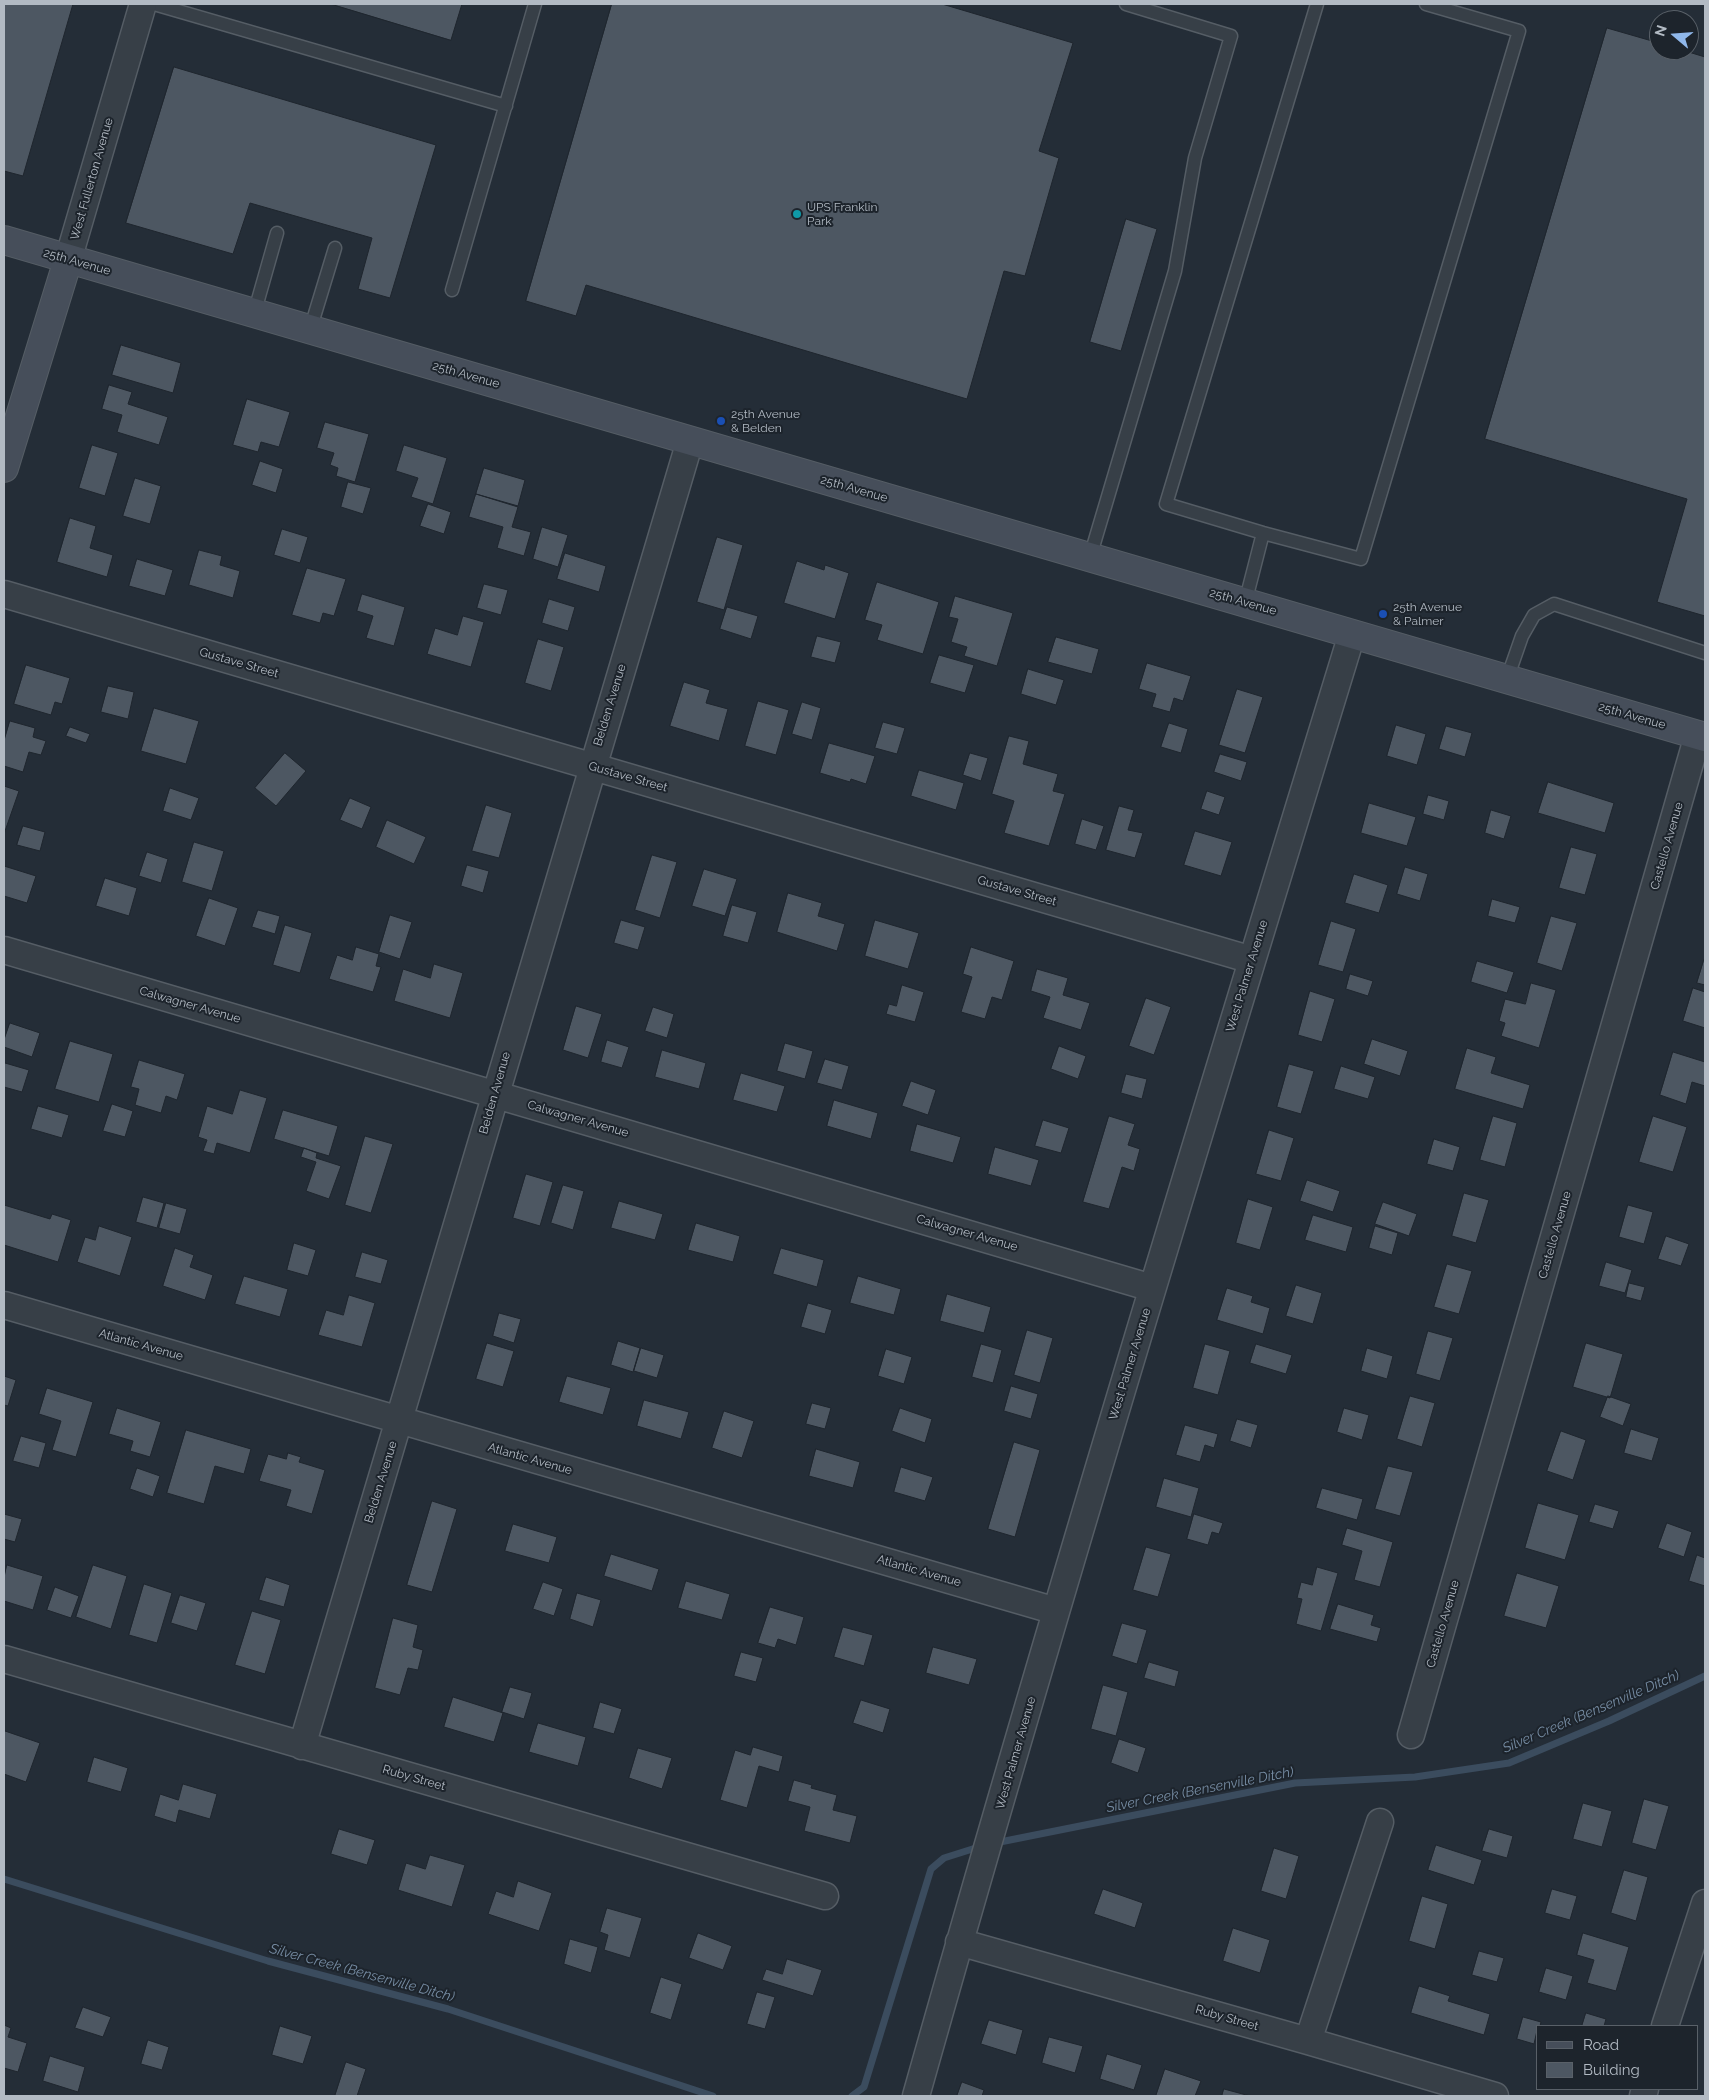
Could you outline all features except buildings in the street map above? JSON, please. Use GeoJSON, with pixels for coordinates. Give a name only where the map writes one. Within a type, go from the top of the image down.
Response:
{"type":"FeatureCollection","features":[{"type":"Feature","properties":{"kind":"main road","name":"25th Avenue"},"geometry":{"type":"LineString","coordinates":[[4,240],[1702,736]]}},
{"type":"Feature","properties":{"kind":"main road","name":"West Fullerton Avenue"},"geometry":{"type":"LineString","coordinates":[[4,468],[68,260]]}},
{"type":"Feature","properties":{"kind":"street","name":"West Fullerton Avenue"},"geometry":{"type":"LineString","coordinates":[[68,260],[143,4]]}},
{"type":"Feature","properties":{"kind":"street","name":"Belden Avenue"},"geometry":{"type":"LineString","coordinates":[[302,1746],[494,1094],[690,441]]}},
{"type":"Feature","properties":{"kind":"street","name":"Gustave Street"},"geometry":{"type":"LineString","coordinates":[[4,594],[1252,960]]}},
{"type":"Feature","properties":{"kind":"street","name":"West Palmer Avenue"},"geometry":{"type":"LineString","coordinates":[[916,2096],[959,1942],[1002,1802],[1056,1611],[1152,1288],[1352,634]]}},
{"type":"Feature","properties":{"kind":"street","name":"Castello Avenue"},"geometry":{"type":"LineString","coordinates":[[1411,1735],[1702,736]]}},
{"type":"Feature","properties":{"kind":"street","name":"Calwagner Avenue"},"geometry":{"type":"LineString","coordinates":[[4,950],[1152,1288]]}},
{"type":"Feature","properties":{"kind":"street","name":"Atlantic Avenue"},"geometry":{"type":"LineString","coordinates":[[4,1305],[1056,1611]]}},
{"type":"Feature","properties":{"kind":"street","name":"Ruby Street"},"geometry":{"type":"LineString","coordinates":[[4,1659],[825,1896]]}},
{"type":"Feature","properties":{"kind":"street"},"geometry":{"type":"LineString","coordinates":[[1308,2041],[1380,1822]]}},
{"type":"Feature","properties":{"kind":"street"},"geometry":{"type":"LineString","coordinates":[[1666,2025],[1705,1903]]}},
{"type":"Feature","properties":{"kind":"street","name":"Ruby Street"},"geometry":{"type":"LineString","coordinates":[[959,1942],[1494,2096]]}},
{"type":"Feature","properties":{"kind":"lane"},"geometry":{"type":"LineString","coordinates":[[154,4],[506,106]]}},
{"type":"Feature","properties":{"kind":"lane"},"geometry":{"type":"LineString","coordinates":[[452,290],[535,4]]}},
{"type":"Feature","properties":{"kind":"lane"},"geometry":{"type":"LineString","coordinates":[[1090,558],[1175,271],[1195,158],[1231,36],[1126,4]]}},
{"type":"Feature","properties":{"kind":"lane"},"geometry":{"type":"LineString","coordinates":[[1317,4],[1166,504],[1263,534],[1361,559],[1518,31],[1426,4]]}},
{"type":"Feature","properties":{"kind":"lane"},"geometry":{"type":"LineString","coordinates":[[254,314],[277,233]]}},
{"type":"Feature","properties":{"kind":"lane"},"geometry":{"type":"LineString","coordinates":[[310,330],[335,248]]}},
{"type":"Feature","properties":{"kind":"lane"},"geometry":{"type":"LineString","coordinates":[[1245,603],[1263,534]]}},
{"type":"Feature","properties":{"kind":"lane"},"geometry":{"type":"LineString","coordinates":[[1507,679],[1522,636],[1534,615],[1554,604],[1705,653]]}},
{"type":"Feature","properties":{"kind":"waterway","name":"Silver Creek (Bensenville Ditch)"},"geometry":{"type":"LineString","coordinates":[[995,1843],[1295,1783],[1415,1777],[1509,1763],[1609,1721],[1705,1676]]}},
{"type":"Feature","properties":{"kind":"waterway","name":"Silver Creek (Bensenville Ditch)"},"geometry":{"type":"LineString","coordinates":[[852,2096],[864,2087],[931,1869],[944,1858],[982,1846]]}},
{"type":"Feature","properties":{"kind":"waterway","name":"Silver Creek (Bensenville Ditch)"},"geometry":{"type":"LineString","coordinates":[[4,1879],[268,1961],[448,2009],[713,2096]]}},
{"type":"Feature","properties":{"kind":"place","name":"UPS Franklin Park"},"geometry":{"type":"Point","coordinates":[797,214]}},
{"type":"Feature","properties":{"kind":"place","name":"25th Avenue & Belden"},"geometry":{"type":"Point","coordinates":[721,421]}},
{"type":"Feature","properties":{"kind":"place","name":"25th Avenue & Palmer"},"geometry":{"type":"Point","coordinates":[1383,614]}}]}
